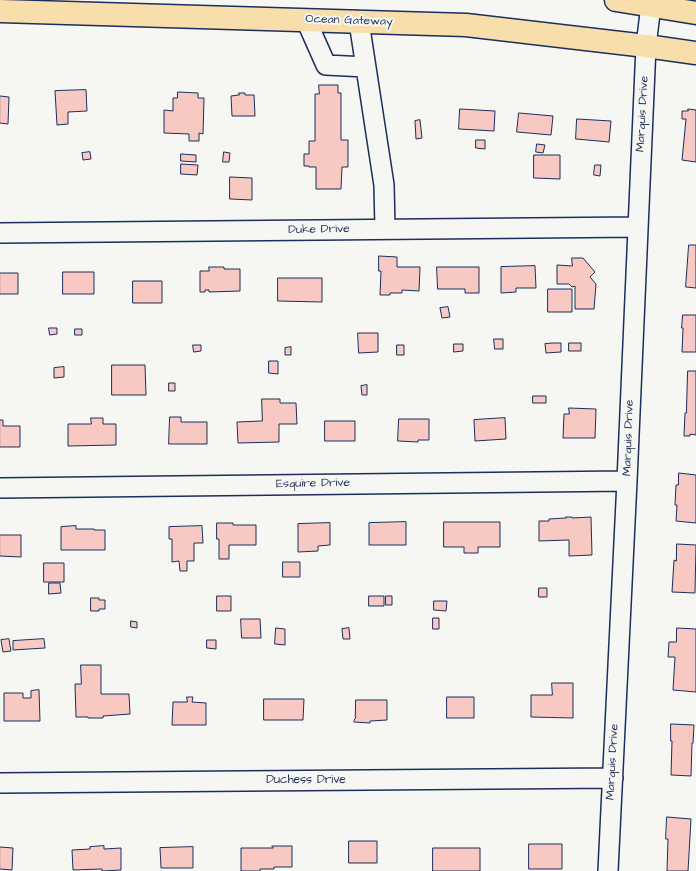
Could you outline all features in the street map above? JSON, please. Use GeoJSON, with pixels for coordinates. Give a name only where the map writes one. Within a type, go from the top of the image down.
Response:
{"type":"FeatureCollection","features":[{"type":"Feature","properties":{"kind":"main road"},"geometry":{"type":"LineString","coordinates":[[616,0],[696,13]]}},
{"type":"Feature","properties":{"kind":"main road","name":"Ocean Gateway"},"geometry":{"type":"LineString","coordinates":[[0,11],[466,25],[696,53]]}},
{"type":"Feature","properties":{"kind":"street","name":"Marquis Drive"},"geometry":{"type":"LineString","coordinates":[[608,871],[646,46],[651,5]]}},
{"type":"Feature","properties":{"kind":"street"},"geometry":{"type":"LineString","coordinates":[[306,20],[326,65],[366,67]]}},
{"type":"Feature","properties":{"kind":"street"},"geometry":{"type":"LineString","coordinates":[[359,22],[384,185],[384,229]]}},
{"type":"Feature","properties":{"kind":"street","name":"Duke Drive"},"geometry":{"type":"LineString","coordinates":[[0,233],[638,227]]}},
{"type":"Feature","properties":{"kind":"street","name":"Esquire Drive"},"geometry":{"type":"LineString","coordinates":[[0,488],[627,481]]}},
{"type":"Feature","properties":{"kind":"street","name":"Duchess Drive"},"geometry":{"type":"LineString","coordinates":[[0,783],[613,778]]}},
{"type":"Feature","properties":{"kind":"building"},"geometry":{"type":"Polygon","coordinates":[[[319,85],[338,85],[338,93],[341,93],[341,140],[348,140],[348,167],[342,167],[341,189],[316,189],[316,167],[304,166],[304,154],[309,154],[309,141],[315,141],[315,94],[319,94],[319,85]]]}},
{"type":"Feature","properties":{"kind":"building"},"geometry":{"type":"Polygon","coordinates":[[[86,90],[87,111],[68,112],[68,124],[57,125],[55,91],[86,90]]]}},
{"type":"Feature","properties":{"kind":"building"},"geometry":{"type":"Polygon","coordinates":[[[178,92],[198,93],[198,98],[204,98],[203,134],[199,133],[199,141],[189,141],[189,134],[164,133],[164,110],[173,111],[173,98],[177,98],[178,92]]]}},
{"type":"Feature","properties":{"kind":"building"},"geometry":{"type":"Polygon","coordinates":[[[239,93],[254,95],[255,116],[232,116],[231,96],[239,95],[239,93]]]}},
{"type":"Feature","properties":{"kind":"building"},"geometry":{"type":"Polygon","coordinates":[[[0,96],[9,97],[8,124],[0,123],[0,96]]]}},
{"type":"Feature","properties":{"kind":"building"},"geometry":{"type":"Polygon","coordinates":[[[460,109],[495,111],[494,131],[459,129],[460,109]]]}},
{"type":"Feature","properties":{"kind":"building"},"geometry":{"type":"Polygon","coordinates":[[[688,109],[696,110],[696,162],[682,160],[686,119],[682,119],[682,111],[688,111],[688,109]]]}},
{"type":"Feature","properties":{"kind":"building"},"geometry":{"type":"Polygon","coordinates":[[[519,113],[553,116],[551,135],[517,132],[519,113]]]}},
{"type":"Feature","properties":{"kind":"building"},"geometry":{"type":"Polygon","coordinates":[[[577,119],[611,121],[609,142],[576,139],[577,119]]]}},
{"type":"Feature","properties":{"kind":"building"},"geometry":{"type":"Polygon","coordinates":[[[420,120],[422,138],[416,139],[415,121],[420,120]]]}},
{"type":"Feature","properties":{"kind":"building"},"geometry":{"type":"Polygon","coordinates":[[[476,140],[485,140],[485,149],[476,148],[476,140]]]}},
{"type":"Feature","properties":{"kind":"building"},"geometry":{"type":"Polygon","coordinates":[[[537,144],[545,145],[543,153],[536,152],[537,144]]]}},
{"type":"Feature","properties":{"kind":"building"},"geometry":{"type":"Polygon","coordinates":[[[90,152],[91,159],[83,160],[82,153],[90,152]]]}},
{"type":"Feature","properties":{"kind":"building"},"geometry":{"type":"Polygon","coordinates":[[[224,152],[230,153],[229,162],[223,162],[224,152]]]}},
{"type":"Feature","properties":{"kind":"building"},"geometry":{"type":"Polygon","coordinates":[[[181,154],[196,155],[196,162],[181,161],[181,154]]]}},
{"type":"Feature","properties":{"kind":"building"},"geometry":{"type":"Polygon","coordinates":[[[534,155],[560,155],[560,179],[534,178],[534,155]]]}},
{"type":"Feature","properties":{"kind":"building"},"geometry":{"type":"Polygon","coordinates":[[[181,164],[198,165],[197,175],[181,174],[181,164]]]}},
{"type":"Feature","properties":{"kind":"building"},"geometry":{"type":"Polygon","coordinates":[[[595,165],[601,165],[600,176],[594,175],[595,165]]]}},
{"type":"Feature","properties":{"kind":"building"},"geometry":{"type":"Polygon","coordinates":[[[230,177],[252,178],[252,200],[230,199],[230,177]]]}},
{"type":"Feature","properties":{"kind":"building"},"geometry":{"type":"Polygon","coordinates":[[[689,245],[696,245],[696,288],[686,287],[689,245]]]}},
{"type":"Feature","properties":{"kind":"building"},"geometry":{"type":"Polygon","coordinates":[[[379,256],[397,257],[397,267],[420,267],[419,291],[402,290],[402,293],[380,295],[381,271],[379,271],[379,256]]]}},
{"type":"Feature","properties":{"kind":"building"},"geometry":{"type":"Polygon","coordinates":[[[572,258],[583,258],[595,272],[590,277],[596,284],[594,309],[575,309],[575,286],[572,287],[569,284],[557,284],[557,265],[572,266],[572,258]]]}},
{"type":"Feature","properties":{"kind":"building"},"geometry":{"type":"Polygon","coordinates":[[[535,266],[536,288],[516,288],[516,292],[501,293],[501,267],[535,266]]]}},
{"type":"Feature","properties":{"kind":"building"},"geometry":{"type":"Polygon","coordinates":[[[209,267],[240,269],[240,291],[209,292],[209,290],[205,290],[205,292],[200,292],[200,271],[209,271],[209,267]]]}},
{"type":"Feature","properties":{"kind":"building"},"geometry":{"type":"Polygon","coordinates":[[[437,267],[479,267],[479,293],[465,293],[465,289],[438,289],[437,267]]]}},
{"type":"Feature","properties":{"kind":"building"},"geometry":{"type":"Polygon","coordinates":[[[63,272],[94,272],[94,294],[63,294],[63,272]]]}},
{"type":"Feature","properties":{"kind":"building"},"geometry":{"type":"Polygon","coordinates":[[[0,273],[18,273],[18,294],[0,294],[0,273]]]}},
{"type":"Feature","properties":{"kind":"building"},"geometry":{"type":"Polygon","coordinates":[[[278,278],[322,278],[322,302],[278,301],[278,278]]]}},
{"type":"Feature","properties":{"kind":"building"},"geometry":{"type":"Polygon","coordinates":[[[133,281],[162,281],[162,303],[133,303],[133,281]]]}},
{"type":"Feature","properties":{"kind":"building"},"geometry":{"type":"Polygon","coordinates":[[[548,289],[572,289],[572,312],[548,312],[548,289]]]}},
{"type":"Feature","properties":{"kind":"building"},"geometry":{"type":"Polygon","coordinates":[[[448,307],[450,317],[442,318],[440,308],[448,307]]]}},
{"type":"Feature","properties":{"kind":"building"},"geometry":{"type":"Polygon","coordinates":[[[683,315],[696,315],[696,352],[682,352],[683,315]]]}},
{"type":"Feature","properties":{"kind":"building"},"geometry":{"type":"Polygon","coordinates":[[[49,328],[57,328],[57,334],[50,335],[49,328]]]}},
{"type":"Feature","properties":{"kind":"building"},"geometry":{"type":"Polygon","coordinates":[[[75,329],[82,329],[82,335],[75,335],[75,329]]]}},
{"type":"Feature","properties":{"kind":"building"},"geometry":{"type":"Polygon","coordinates":[[[358,333],[378,333],[378,352],[359,353],[358,333]]]}},
{"type":"Feature","properties":{"kind":"building"},"geometry":{"type":"Polygon","coordinates":[[[494,339],[503,339],[503,349],[495,349],[494,339]]]}},
{"type":"Feature","properties":{"kind":"building"},"geometry":{"type":"Polygon","coordinates":[[[561,343],[561,352],[546,353],[545,344],[561,343]]]}},
{"type":"Feature","properties":{"kind":"building"},"geometry":{"type":"Polygon","coordinates":[[[569,343],[581,343],[581,351],[569,351],[569,343]]]}},
{"type":"Feature","properties":{"kind":"building"},"geometry":{"type":"Polygon","coordinates":[[[454,344],[463,344],[463,351],[454,352],[454,344]]]}},
{"type":"Feature","properties":{"kind":"building"},"geometry":{"type":"Polygon","coordinates":[[[193,345],[201,345],[201,351],[194,352],[193,345]]]}},
{"type":"Feature","properties":{"kind":"building"},"geometry":{"type":"Polygon","coordinates":[[[397,345],[404,345],[404,355],[397,355],[397,345]]]}},
{"type":"Feature","properties":{"kind":"building"},"geometry":{"type":"Polygon","coordinates":[[[291,347],[291,355],[285,355],[285,348],[291,347]]]}},
{"type":"Feature","properties":{"kind":"building"},"geometry":{"type":"Polygon","coordinates":[[[269,361],[278,361],[278,374],[269,373],[269,361]]]}},
{"type":"Feature","properties":{"kind":"building"},"geometry":{"type":"Polygon","coordinates":[[[112,365],[145,365],[146,395],[112,395],[112,365]]]}},
{"type":"Feature","properties":{"kind":"building"},"geometry":{"type":"Polygon","coordinates":[[[64,367],[64,377],[54,378],[54,368],[64,367]]]}},
{"type":"Feature","properties":{"kind":"building"},"geometry":{"type":"Polygon","coordinates":[[[688,371],[696,371],[696,435],[690,434],[690,436],[684,436],[686,413],[688,371]]]}},
{"type":"Feature","properties":{"kind":"building"},"geometry":{"type":"Polygon","coordinates":[[[169,383],[175,383],[175,391],[169,391],[169,383]]]}},
{"type":"Feature","properties":{"kind":"building"},"geometry":{"type":"Polygon","coordinates":[[[367,385],[367,395],[362,395],[361,386],[367,385]]]}},
{"type":"Feature","properties":{"kind":"building"},"geometry":{"type":"Polygon","coordinates":[[[533,396],[546,396],[546,403],[533,403],[533,396]]]}},
{"type":"Feature","properties":{"kind":"building"},"geometry":{"type":"Polygon","coordinates":[[[262,399],[280,399],[280,403],[296,403],[297,424],[279,424],[279,442],[238,443],[237,422],[262,421],[262,399]]]}},
{"type":"Feature","properties":{"kind":"building"},"geometry":{"type":"Polygon","coordinates":[[[569,408],[596,409],[595,438],[563,438],[564,414],[569,414],[569,408]]]}},
{"type":"Feature","properties":{"kind":"building"},"geometry":{"type":"Polygon","coordinates":[[[170,417],[181,417],[181,422],[207,422],[207,444],[169,444],[170,417]]]}},
{"type":"Feature","properties":{"kind":"building"},"geometry":{"type":"Polygon","coordinates":[[[91,418],[103,418],[103,424],[116,424],[116,445],[68,446],[68,424],[91,424],[91,418]]]}},
{"type":"Feature","properties":{"kind":"building"},"geometry":{"type":"Polygon","coordinates":[[[505,418],[506,439],[475,441],[474,420],[505,418]]]}},
{"type":"Feature","properties":{"kind":"building"},"geometry":{"type":"Polygon","coordinates":[[[399,419],[429,419],[429,440],[418,440],[418,442],[398,441],[399,419]]]}},
{"type":"Feature","properties":{"kind":"building"},"geometry":{"type":"Polygon","coordinates":[[[0,420],[3,420],[3,426],[20,426],[20,447],[0,447],[0,420]]]}},
{"type":"Feature","properties":{"kind":"building"},"geometry":{"type":"Polygon","coordinates":[[[325,421],[355,421],[355,441],[325,441],[325,421]]]}},
{"type":"Feature","properties":{"kind":"building"},"geometry":{"type":"Polygon","coordinates":[[[679,473],[696,475],[696,523],[676,521],[676,485],[678,485],[679,473]]]}},
{"type":"Feature","properties":{"kind":"building"},"geometry":{"type":"Polygon","coordinates":[[[591,517],[592,555],[569,556],[569,540],[539,541],[539,521],[549,521],[549,519],[591,517]]]}},
{"type":"Feature","properties":{"kind":"building"},"geometry":{"type":"Polygon","coordinates":[[[406,522],[406,545],[369,545],[369,523],[406,522]]]}},
{"type":"Feature","properties":{"kind":"building"},"geometry":{"type":"Polygon","coordinates":[[[444,522],[500,522],[500,547],[478,547],[478,553],[464,553],[464,547],[444,547],[444,522]]]}},
{"type":"Feature","properties":{"kind":"building"},"geometry":{"type":"Polygon","coordinates":[[[217,523],[256,525],[256,545],[229,545],[229,559],[219,559],[217,523]]]}},
{"type":"Feature","properties":{"kind":"building"},"geometry":{"type":"Polygon","coordinates":[[[330,523],[330,545],[318,546],[318,551],[298,552],[298,524],[330,523]]]}},
{"type":"Feature","properties":{"kind":"building"},"geometry":{"type":"Polygon","coordinates":[[[76,526],[76,529],[105,530],[105,550],[61,550],[61,527],[76,526]]]}},
{"type":"Feature","properties":{"kind":"building"},"geometry":{"type":"Polygon","coordinates":[[[202,526],[203,543],[194,543],[194,561],[187,561],[187,571],[180,571],[179,561],[172,562],[172,539],[169,539],[169,527],[202,526]]]}},
{"type":"Feature","properties":{"kind":"building"},"geometry":{"type":"Polygon","coordinates":[[[0,535],[21,535],[21,557],[0,556],[0,535]]]}},
{"type":"Feature","properties":{"kind":"building"},"geometry":{"type":"Polygon","coordinates":[[[677,544],[696,545],[695,593],[672,592],[674,560],[676,561],[677,544]]]}},
{"type":"Feature","properties":{"kind":"building"},"geometry":{"type":"Polygon","coordinates":[[[283,562],[300,562],[300,577],[283,577],[283,562]]]}},
{"type":"Feature","properties":{"kind":"building"},"geometry":{"type":"Polygon","coordinates":[[[44,563],[64,563],[64,582],[44,582],[44,563]]]}},
{"type":"Feature","properties":{"kind":"building"},"geometry":{"type":"Polygon","coordinates":[[[49,583],[60,583],[61,593],[49,594],[49,583]]]}},
{"type":"Feature","properties":{"kind":"building"},"geometry":{"type":"Polygon","coordinates":[[[539,588],[547,588],[547,597],[539,597],[539,588]]]}},
{"type":"Feature","properties":{"kind":"building"},"geometry":{"type":"Polygon","coordinates":[[[217,596],[231,596],[231,611],[217,611],[217,596]]]}},
{"type":"Feature","properties":{"kind":"building"},"geometry":{"type":"Polygon","coordinates":[[[369,596],[384,596],[384,606],[369,606],[369,596]]]}},
{"type":"Feature","properties":{"kind":"building"},"geometry":{"type":"Polygon","coordinates":[[[386,596],[392,596],[392,605],[386,605],[386,596]]]}},
{"type":"Feature","properties":{"kind":"building"},"geometry":{"type":"Polygon","coordinates":[[[91,598],[105,600],[105,609],[91,611],[91,598]]]}},
{"type":"Feature","properties":{"kind":"building"},"geometry":{"type":"Polygon","coordinates":[[[434,601],[447,601],[446,611],[434,610],[434,601]]]}},
{"type":"Feature","properties":{"kind":"building"},"geometry":{"type":"Polygon","coordinates":[[[433,618],[439,618],[439,629],[433,629],[433,618]]]}},
{"type":"Feature","properties":{"kind":"building"},"geometry":{"type":"Polygon","coordinates":[[[241,619],[260,619],[261,638],[242,638],[241,619]]]}},
{"type":"Feature","properties":{"kind":"building"},"geometry":{"type":"Polygon","coordinates":[[[131,621],[137,622],[137,628],[131,627],[131,621]]]}},
{"type":"Feature","properties":{"kind":"building"},"geometry":{"type":"Polygon","coordinates":[[[276,628],[285,629],[285,645],[275,644],[276,628]]]}},
{"type":"Feature","properties":{"kind":"building"},"geometry":{"type":"Polygon","coordinates":[[[349,628],[350,639],[343,639],[342,629],[349,628]]]}},
{"type":"Feature","properties":{"kind":"building"},"geometry":{"type":"Polygon","coordinates":[[[677,628],[696,629],[696,692],[673,690],[675,657],[668,657],[669,642],[676,642],[677,628]]]}},
{"type":"Feature","properties":{"kind":"building"},"geometry":{"type":"Polygon","coordinates":[[[9,639],[11,651],[3,652],[1,640],[9,639]]]}},
{"type":"Feature","properties":{"kind":"building"},"geometry":{"type":"Polygon","coordinates":[[[44,639],[45,648],[13,650],[13,641],[44,639]]]}},
{"type":"Feature","properties":{"kind":"building"},"geometry":{"type":"Polygon","coordinates":[[[207,640],[216,640],[216,649],[207,648],[207,640]]]}},
{"type":"Feature","properties":{"kind":"building"},"geometry":{"type":"Polygon","coordinates":[[[81,665],[101,665],[101,694],[129,694],[130,714],[103,716],[103,718],[76,717],[75,684],[81,684],[81,665]]]}},
{"type":"Feature","properties":{"kind":"building"},"geometry":{"type":"Polygon","coordinates":[[[552,683],[573,683],[573,718],[531,717],[531,695],[552,695],[552,683]]]}},
{"type":"Feature","properties":{"kind":"building"},"geometry":{"type":"Polygon","coordinates":[[[39,690],[40,721],[4,721],[4,693],[23,693],[23,698],[31,698],[31,691],[39,690]]]}},
{"type":"Feature","properties":{"kind":"building"},"geometry":{"type":"Polygon","coordinates":[[[187,697],[193,697],[192,702],[206,703],[206,725],[172,725],[173,702],[187,702],[187,697]]]}},
{"type":"Feature","properties":{"kind":"building"},"geometry":{"type":"Polygon","coordinates":[[[447,697],[474,697],[474,718],[447,718],[447,697]]]}},
{"type":"Feature","properties":{"kind":"building"},"geometry":{"type":"Polygon","coordinates":[[[264,699],[304,699],[303,720],[264,720],[264,699]]]}},
{"type":"Feature","properties":{"kind":"building"},"geometry":{"type":"Polygon","coordinates":[[[356,700],[387,700],[387,720],[370,721],[370,723],[354,722],[356,700]]]}},
{"type":"Feature","properties":{"kind":"building"},"geometry":{"type":"Polygon","coordinates":[[[671,724],[694,725],[691,776],[671,775],[671,724]]]}},
{"type":"Feature","properties":{"kind":"building"},"geometry":{"type":"Polygon","coordinates":[[[667,817],[691,819],[688,871],[667,871],[667,817]]]}},
{"type":"Feature","properties":{"kind":"building"},"geometry":{"type":"Polygon","coordinates":[[[349,841],[377,841],[377,863],[349,863],[349,841]]]}},
{"type":"Feature","properties":{"kind":"building"},"geometry":{"type":"Polygon","coordinates":[[[529,844],[562,844],[562,869],[529,869],[529,844]]]}},
{"type":"Feature","properties":{"kind":"building"},"geometry":{"type":"Polygon","coordinates":[[[104,846],[104,849],[121,848],[121,870],[73,870],[72,850],[90,849],[90,847],[104,846]]]}},
{"type":"Feature","properties":{"kind":"building"},"geometry":{"type":"Polygon","coordinates":[[[272,846],[292,846],[292,867],[274,867],[274,869],[260,869],[260,871],[241,871],[241,848],[273,848],[272,846]]]}},
{"type":"Feature","properties":{"kind":"building"},"geometry":{"type":"Polygon","coordinates":[[[0,847],[13,848],[12,870],[0,869],[0,847]]]}},
{"type":"Feature","properties":{"kind":"building"},"geometry":{"type":"Polygon","coordinates":[[[193,847],[193,868],[161,868],[160,848],[193,847]]]}},
{"type":"Feature","properties":{"kind":"building"},"geometry":{"type":"Polygon","coordinates":[[[433,848],[480,848],[480,871],[433,871],[433,848]]]}}]}
